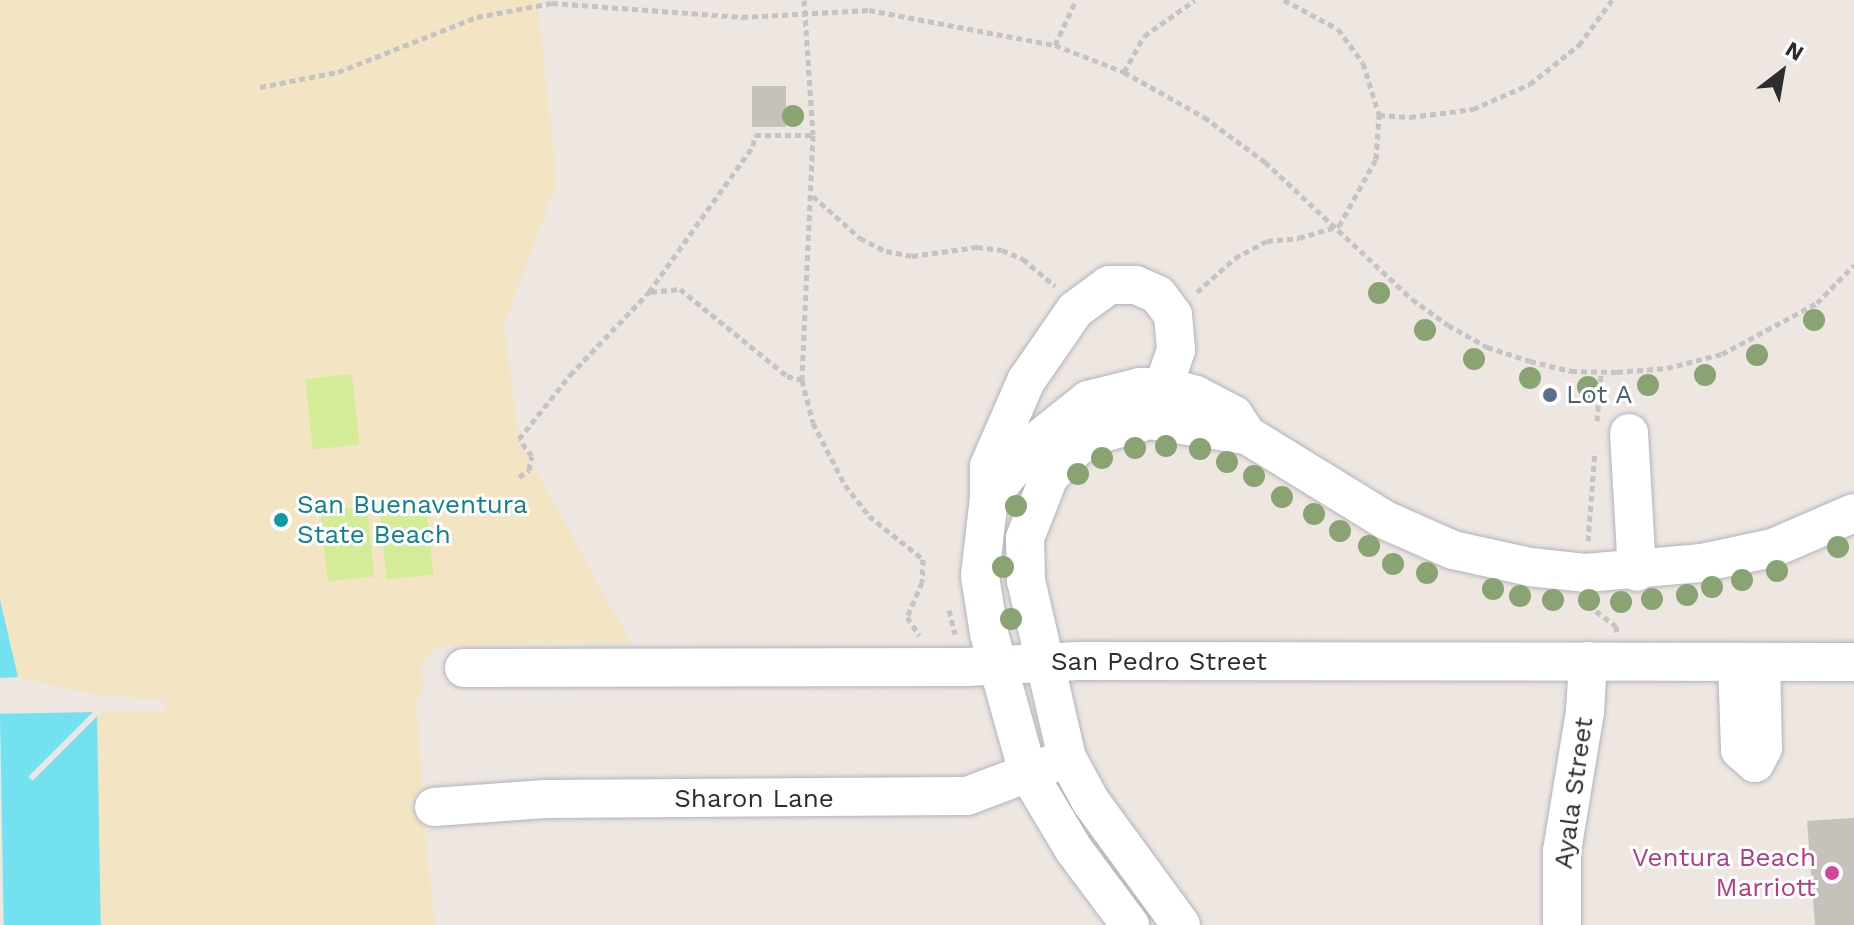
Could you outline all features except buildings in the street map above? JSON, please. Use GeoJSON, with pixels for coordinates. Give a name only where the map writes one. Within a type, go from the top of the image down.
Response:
{"type":"FeatureCollection","features":[{"type":"Feature","properties":{"kind":"street"},"geometry":{"type":"LineString","coordinates":[[1130,925],[1074,850],[1028,773],[998,665],[980,576],[989,497],[989,466],[1026,381],[1075,310],[1109,285],[1136,285],[1158,295],[1173,315],[1176,350],[1167,387],[1150,420]]}},
{"type":"Feature","properties":{"kind":"street"},"geometry":{"type":"LineString","coordinates":[[989,497],[1038,440],[1088,400],[1167,387],[1234,415],[1247,435]]}},
{"type":"Feature","properties":{"kind":"street"},"geometry":{"type":"LineString","coordinates":[[1181,925],[1091,802],[1067,758],[1026,581],[1025,538],[1035,505],[1049,477],[1077,447],[1150,420],[1247,435],[1373,514],[1453,550],[1585,573],[1637,572],[1773,548],[1854,513]]}},
{"type":"Feature","properties":{"kind":"street"},"geometry":{"type":"LineString","coordinates":[[1613,433],[1637,572]]}},
{"type":"Feature","properties":{"kind":"street","name":"San Pedro Street"},"geometry":{"type":"LineString","coordinates":[[464,668],[998,665],[1045,661],[1603,651],[1749,662],[1854,662]]}},
{"type":"Feature","properties":{"kind":"street","name":"Ayala Street"},"geometry":{"type":"LineString","coordinates":[[1562,925],[1562,851],[1585,712],[1603,651]]}},
{"type":"Feature","properties":{"kind":"street"},"geometry":{"type":"LineString","coordinates":[[1749,662],[1752,749]]}},
{"type":"Feature","properties":{"kind":"street","name":"Sharon Lane"},"geometry":{"type":"LineString","coordinates":[[434,807],[545,799],[951,797],[987,790],[1067,758]]}},
{"type":"Feature","properties":{"kind":"path"},"geometry":{"type":"LineString","coordinates":[[804,0],[813,135],[802,380],[813,423],[845,485],[869,516],[923,559],[922,582],[907,617],[918,634],[927,637]]}},
{"type":"Feature","properties":{"kind":"path"},"geometry":{"type":"LineString","coordinates":[[1055,45],[1076,0]]}},
{"type":"Feature","properties":{"kind":"path"},"geometry":{"type":"LineString","coordinates":[[1124,72],[1144,36],[1195,0]]}},
{"type":"Feature","properties":{"kind":"path"},"geometry":{"type":"LineString","coordinates":[[1182,283],[1194,292],[1202,292],[1235,258],[1267,241],[1299,238],[1339,226],[1376,159],[1379,115],[1363,63],[1338,29],[1284,0]]}},
{"type":"Feature","properties":{"kind":"path"},"geometry":{"type":"LineString","coordinates":[[1379,115],[1442,115],[1502,99],[1556,66],[1579,45],[1612,0]]}},
{"type":"Feature","properties":{"kind":"path"},"geometry":{"type":"LineString","coordinates":[[260,87],[338,72],[477,17],[552,3],[742,17],[806,10],[885,12],[1055,45],[1124,72],[1204,117],[1265,162],[1339,226],[1412,299],[1487,347],[1571,371],[1667,368],[1722,354],[1817,303],[1854,265]]}},
{"type":"Feature","properties":{"kind":"path"},"geometry":{"type":"LineString","coordinates":[[519,477],[529,470],[532,456],[519,439],[570,375],[649,292],[753,146],[755,135],[813,135]]}},
{"type":"Feature","properties":{"kind":"path"},"geometry":{"type":"LineString","coordinates":[[812,195],[860,238],[886,251],[912,256],[977,247],[1002,250],[1023,259],[1060,291]]}},
{"type":"Feature","properties":{"kind":"path"},"geometry":{"type":"LineString","coordinates":[[649,292],[680,289],[787,376],[802,380]]}},
{"type":"Feature","properties":{"kind":"path"},"geometry":{"type":"LineString","coordinates":[[1601,372],[1613,433]]}},
{"type":"Feature","properties":{"kind":"path"},"geometry":{"type":"LineString","coordinates":[[1595,448],[1583,602],[1616,626],[1603,651]]}},
{"type":"Feature","properties":{"kind":"path"},"geometry":{"type":"LineString","coordinates":[[939,633],[950,629],[949,601]]}},
{"type":"Feature","properties":{"kind":"sand","name":"San Buenaventura State Beach"},"geometry":{"type":"Polygon","coordinates":[[[0,0],[537,0],[557,182],[504,325],[519,439],[631,643],[448,645],[433,650],[421,665],[423,689],[416,700],[423,790],[416,792],[409,805],[424,824],[435,925],[99,925],[97,712],[161,711],[166,705],[164,700],[92,694],[18,677],[0,600],[0,0]]]}},
{"type":"Feature","properties":{"kind":"green space"},"geometry":{"type":"Polygon","coordinates":[[[352,374],[359,445],[313,450],[305,379],[352,374]]]}},
{"type":"Feature","properties":{"kind":"green space"},"geometry":{"type":"Polygon","coordinates":[[[426,504],[433,575],[387,580],[379,509],[426,504]]]}},
{"type":"Feature","properties":{"kind":"green space"},"geometry":{"type":"Polygon","coordinates":[[[367,506],[374,577],[328,582],[320,511],[367,506]]]}},
{"type":"Feature","properties":{"kind":"water"},"geometry":{"type":"Polygon","coordinates":[[[0,600],[18,677],[0,678],[0,600]]]}},
{"type":"Feature","properties":{"kind":"water"},"geometry":{"type":"Polygon","coordinates":[[[97,712],[101,925],[4,925],[0,714],[97,712]]]}},
{"type":"Feature","properties":{"kind":"pier"},"geometry":{"type":"Polygon","coordinates":[[[97,708],[101,712],[33,781],[28,777],[97,708]]]}},
{"type":"Feature","properties":{"kind":"place","name":"Lot A"},"geometry":{"type":"Point","coordinates":[1550,395]}},
{"type":"Feature","properties":{"kind":"place","name":"San Buenaventura State Beach"},"geometry":{"type":"Point","coordinates":[281,520]}},
{"type":"Feature","properties":{"kind":"place","name":"Ventura Beach Marriott"},"geometry":{"type":"Point","coordinates":[1832,873]}}]}
